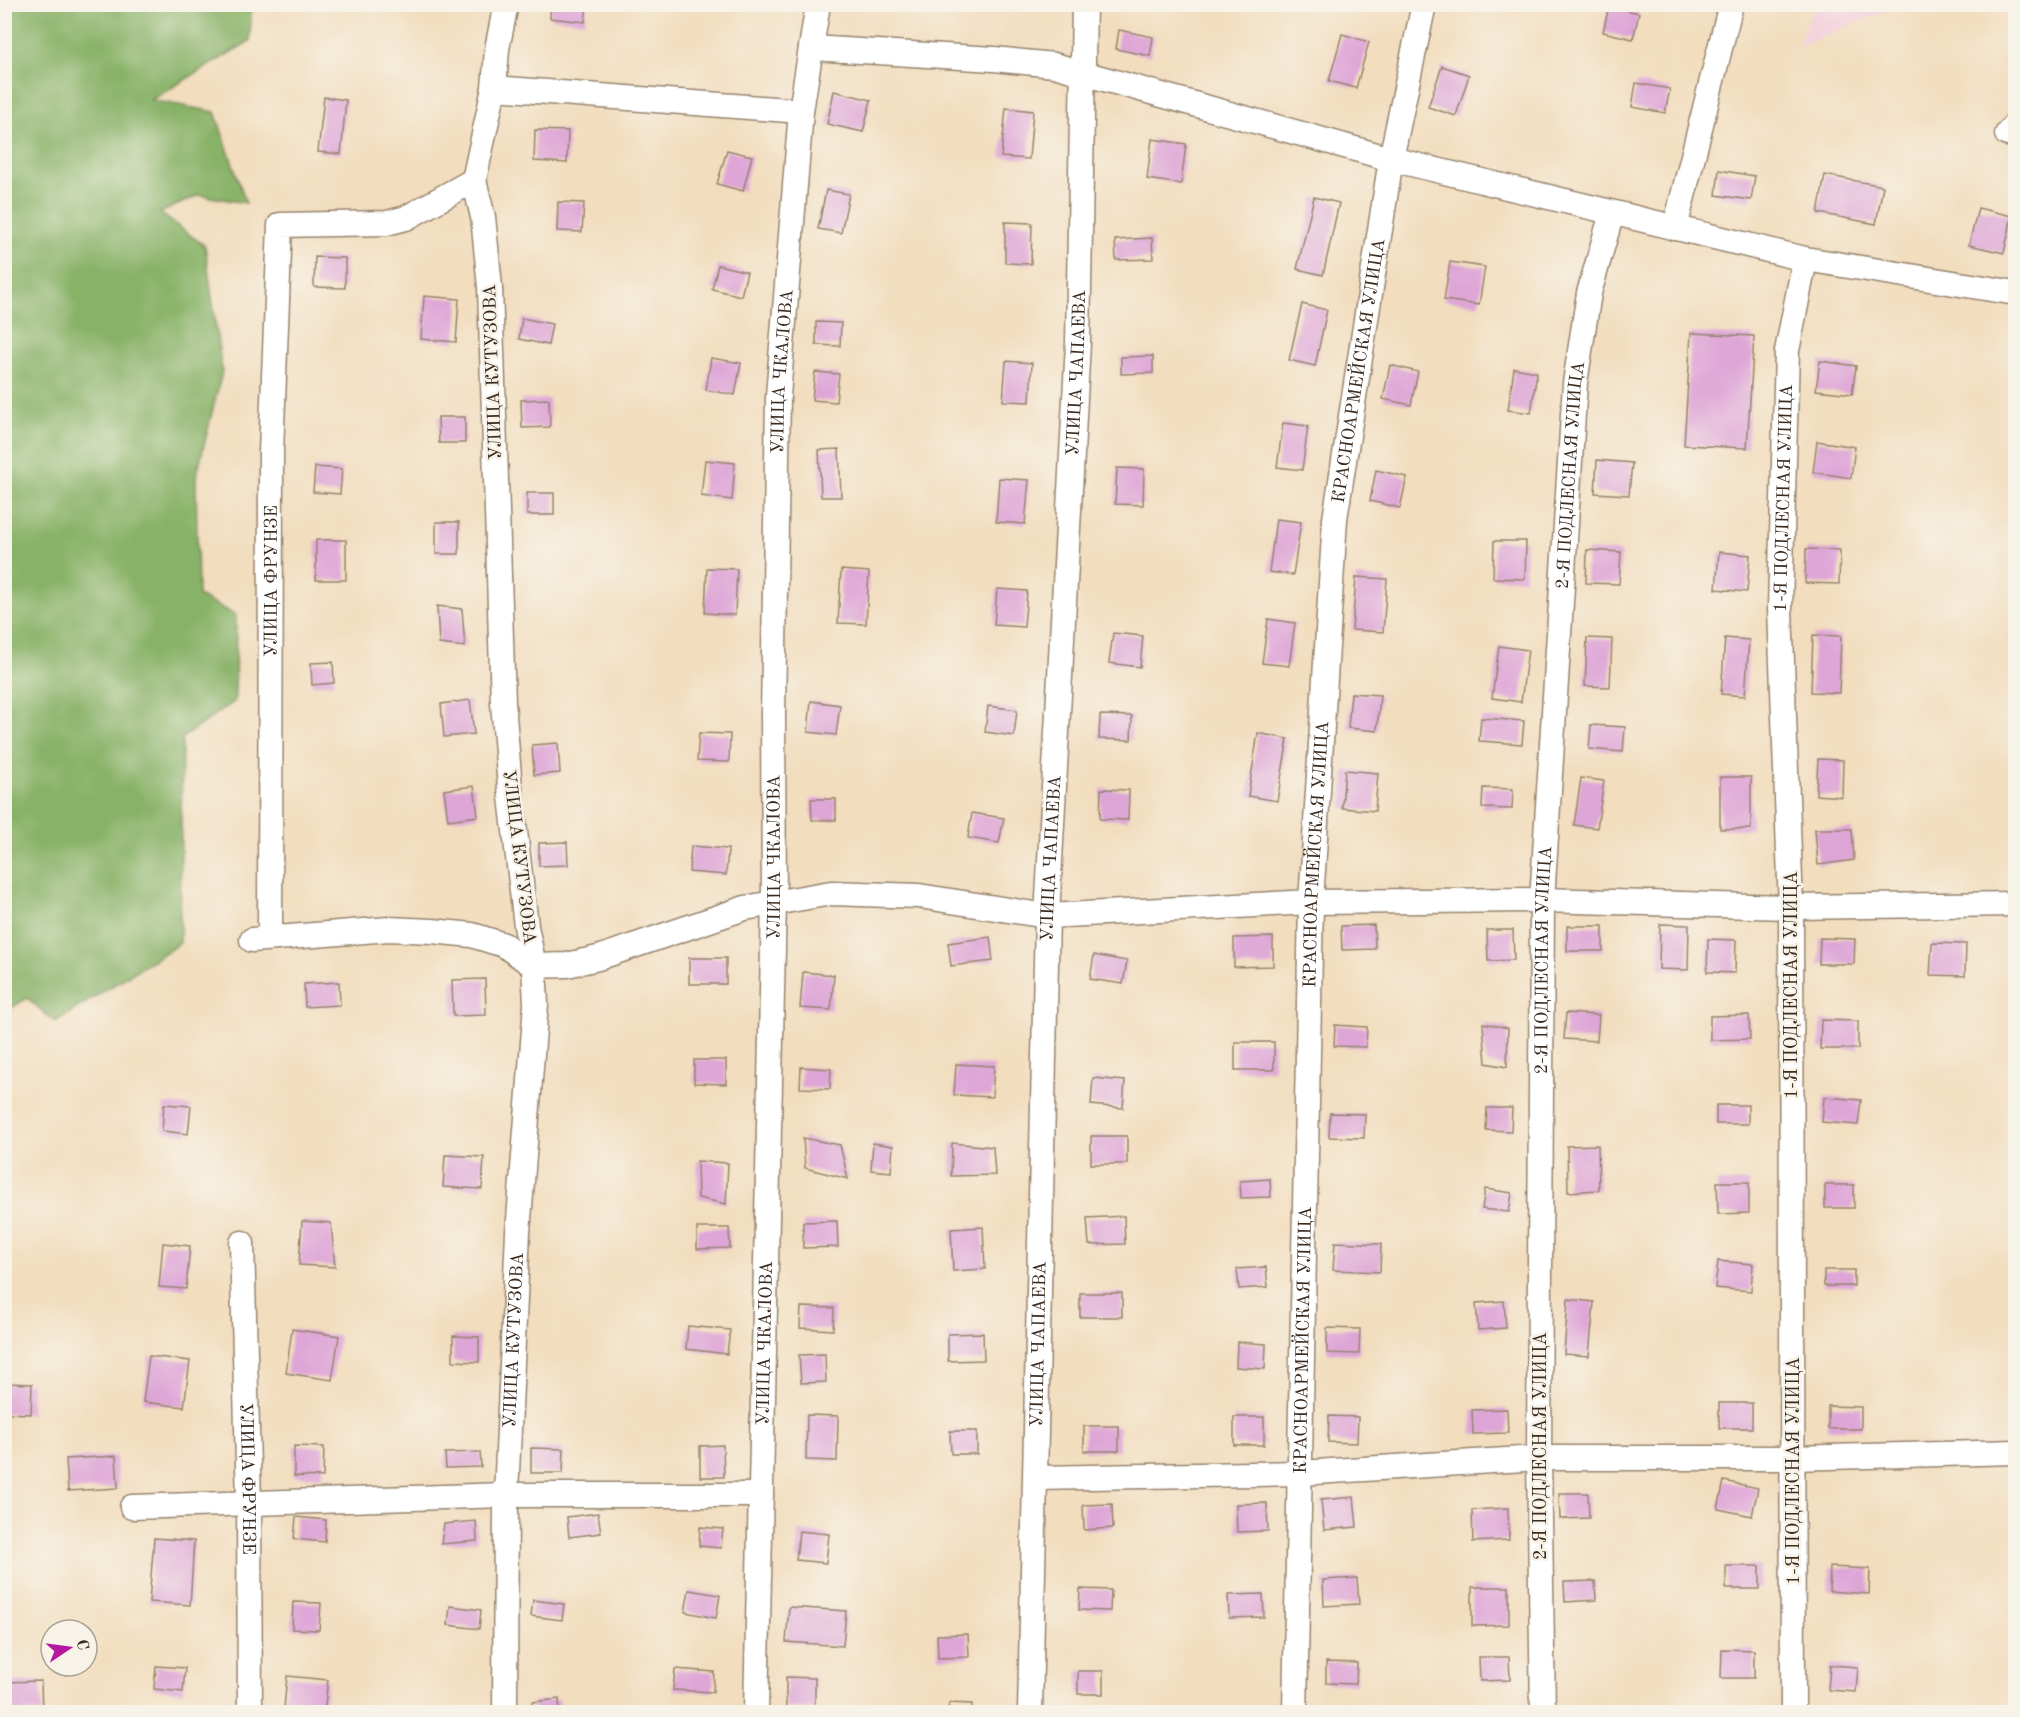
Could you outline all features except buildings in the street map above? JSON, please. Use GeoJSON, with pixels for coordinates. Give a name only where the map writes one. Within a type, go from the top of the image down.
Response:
{"type":"FeatureCollection","features":[{"type":"Feature","properties":{"kind":"street","name":"УЛИЦА КУТУЗОВА"},"geometry":{"type":"LineString","coordinates":[[505,1713],[506,1495],[518,1232],[536,1004],[534,966],[526,926],[508,767],[503,691],[490,287],[483,217],[474,180],[494,88],[497,49],[506,4]]}},
{"type":"Feature","properties":{"kind":"street","name":"УЛИЦА ЧКАЛОВА"},"geometry":{"type":"LineString","coordinates":[[756,1713],[774,902],[773,716],[778,396],[801,111],[818,4]]}},
{"type":"Feature","properties":{"kind":"street","name":"УЛИЦА ЧАПАЕВА"},"geometry":{"type":"LineString","coordinates":[[1030,1713],[1047,916],[1078,343],[1084,4]]}},
{"type":"Feature","properties":{"kind":"street","name":"КРАСНОАРМЕЙСКАЯ УЛИЦА"},"geometry":{"type":"LineString","coordinates":[[1295,1713],[1311,902],[1335,519],[1391,159],[1424,4]]}},
{"type":"Feature","properties":{"kind":"street"},"geometry":{"type":"LineString","coordinates":[[1675,228],[1731,4]]}},
{"type":"Feature","properties":{"kind":"street"},"geometry":{"type":"LineString","coordinates":[[811,48],[1054,65],[1391,159],[1805,259],[2016,293]]}},
{"type":"Feature","properties":{"kind":"street"},"geometry":{"type":"LineString","coordinates":[[494,88],[801,111]]}},
{"type":"Feature","properties":{"kind":"street","name":"УЛИЦА ФРУНЗЕ"},"geometry":{"type":"LineString","coordinates":[[474,180],[438,202],[396,220],[280,225],[271,452],[261,939],[389,929],[472,935],[504,945],[534,966]]}},
{"type":"Feature","properties":{"kind":"street","name":"2-Я ПОДЛЕСНАЯ УЛИЦА"},"geometry":{"type":"LineString","coordinates":[[1543,1713],[1539,1458],[1542,900],[1575,383],[1589,293],[1612,213]]}},
{"type":"Feature","properties":{"kind":"street","name":"1-Я ПОДЛЕСНАЯ УЛИЦА"},"geometry":{"type":"LineString","coordinates":[[1793,1713],[1791,907],[1780,596],[1786,351],[1805,259]]}},
{"type":"Feature","properties":{"kind":"street"},"geometry":{"type":"LineString","coordinates":[[534,966],[567,965],[598,958],[676,929],[745,908],[831,893],[919,896],[1047,916],[1311,902],[1542,900],[1791,907],[2016,904]]}},
{"type":"Feature","properties":{"kind":"street","name":"УЛИЦА ФРУНЗЕ"},"geometry":{"type":"LineString","coordinates":[[242,1243],[249,1502],[250,1713]]}},
{"type":"Feature","properties":{"kind":"street"},"geometry":{"type":"LineString","coordinates":[[1036,1478],[1300,1473],[1539,1458],[1792,1458],[2016,1452]]}},
{"type":"Feature","properties":{"kind":"street"},"geometry":{"type":"LineString","coordinates":[[132,1507],[506,1495],[761,1495]]}},
{"type":"Feature","properties":{"kind":"shaded area"},"geometry":{"type":"Polygon","coordinates":[[[1815,4],[1900,5],[1797,47],[1815,4]]]}},
{"type":"Feature","properties":{"kind":"green space"},"geometry":{"type":"Polygon","coordinates":[[[5,4],[251,5],[250,41],[151,100],[215,112],[246,203],[199,195],[160,213],[205,246],[222,372],[196,478],[198,596],[236,615],[235,701],[182,738],[180,943],[55,1022],[27,998],[5,1012],[5,4]]]}}]}
